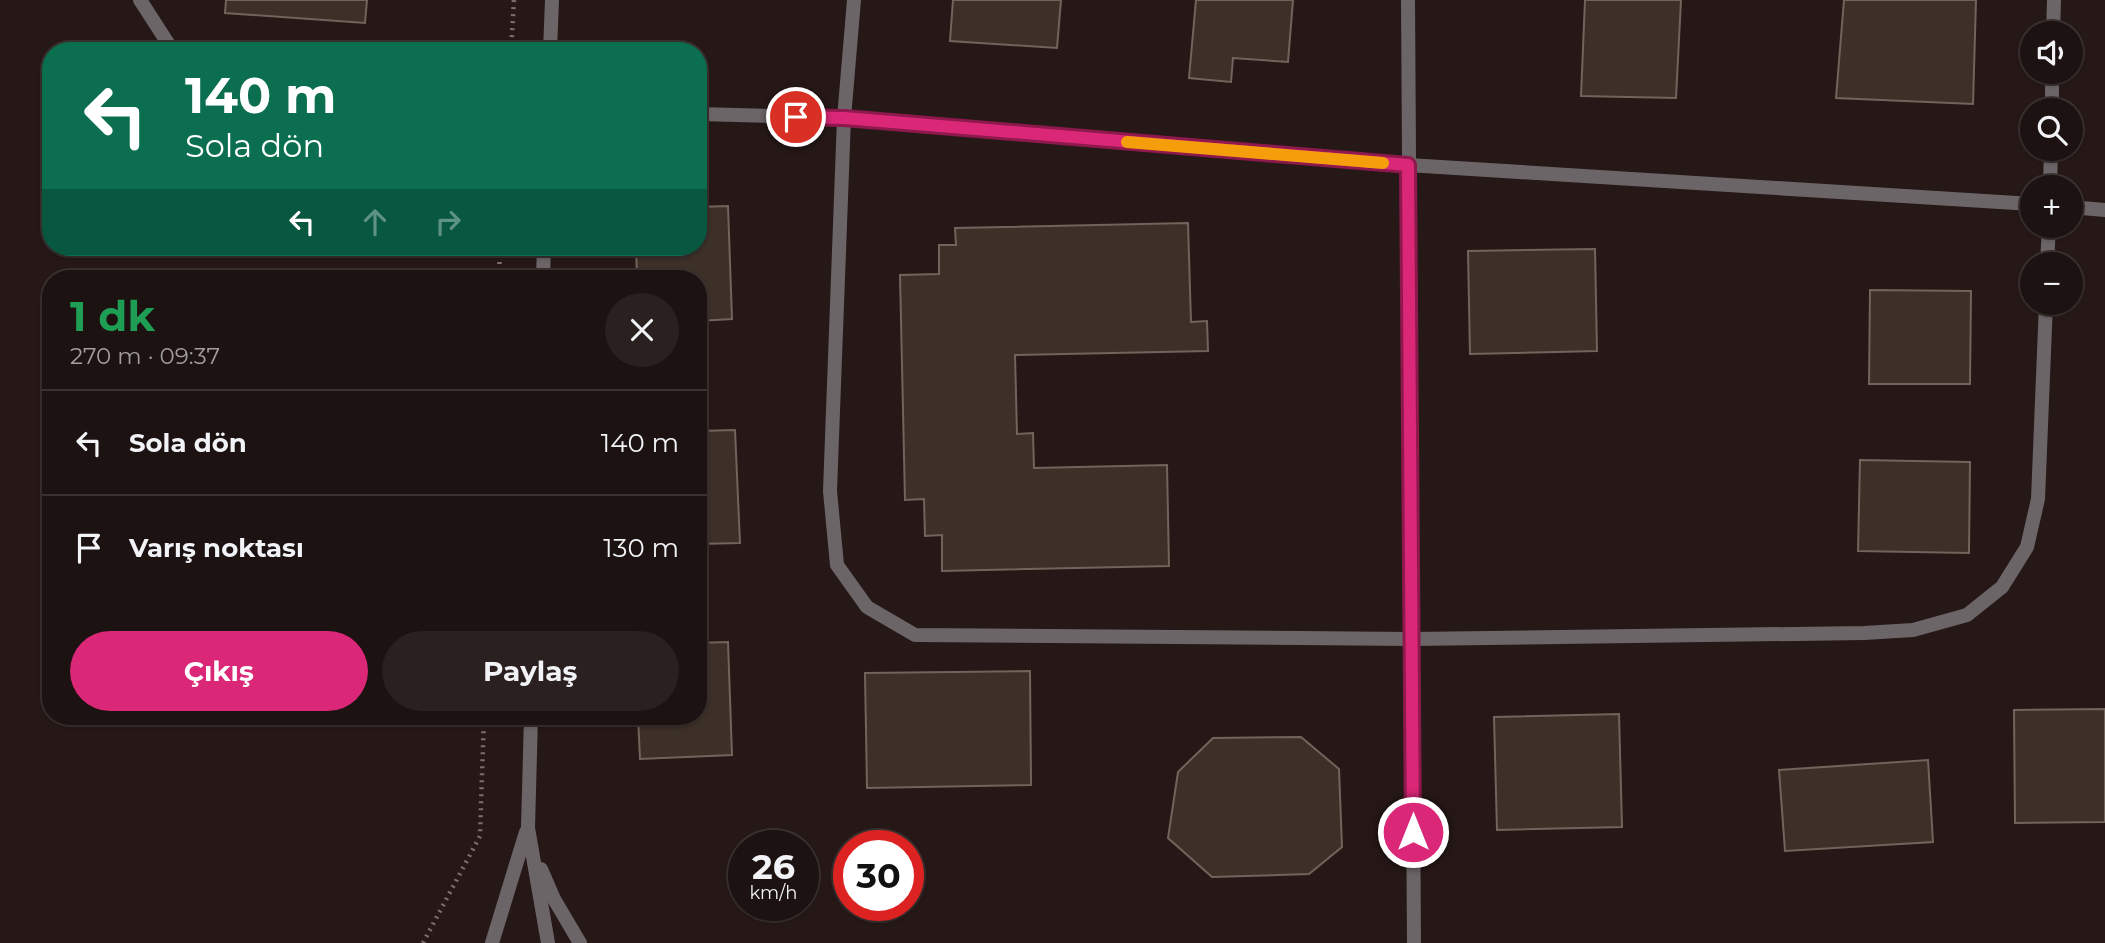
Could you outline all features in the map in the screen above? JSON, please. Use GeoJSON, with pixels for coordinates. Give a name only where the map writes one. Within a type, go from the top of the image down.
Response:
{"type":"FeatureCollection","features":[{"type":"Feature","properties":{"kind":"street"},"geometry":{"type":"LineString","coordinates":[[140,0],[167,42]]}},
{"type":"Feature","properties":{"kind":"street"},"geometry":{"type":"LineString","coordinates":[[550,42],[552,0]]}},
{"type":"Feature","properties":{"kind":"street"},"geometry":{"type":"LineString","coordinates":[[854,0],[844,118],[830,491],[836,565],[867,607],[915,635],[1412,639],[1864,633],[1913,630],[1967,615],[2002,587],[2027,547],[2038,499],[2046,315]]}},
{"type":"Feature","properties":{"kind":"street"},"geometry":{"type":"LineString","coordinates":[[1408,0],[1414,943]]}},
{"type":"Feature","properties":{"kind":"street"},"geometry":{"type":"LineString","coordinates":[[2053,21],[2054,0]]}},
{"type":"Feature","properties":{"kind":"street"},"geometry":{"type":"LineString","coordinates":[[707,114],[844,118],[1408,165],[2020,203]]}},
{"type":"Feature","properties":{"kind":"street"},"geometry":{"type":"LineString","coordinates":[[2083,208],[2105,209]]}},
{"type":"Feature","properties":{"kind":"street"},"geometry":{"type":"LineString","coordinates":[[531,725],[528,828],[548,943]]}},
{"type":"Feature","properties":{"kind":"street"},"geometry":{"type":"LineString","coordinates":[[492,943],[528,828]]}},
{"type":"Feature","properties":{"kind":"street"},"geometry":{"type":"LineString","coordinates":[[528,828],[554,899],[580,943]]}},
{"type":"Feature","properties":{"kind":"path"},"geometry":{"type":"LineString","coordinates":[[512,42],[514,0]]}},
{"type":"Feature","properties":{"kind":"path"},"geometry":{"type":"LineString","coordinates":[[423,943],[480,836],[484,725]]}},
{"type":"Feature","properties":{"kind":"building"},"geometry":{"type":"Polygon","coordinates":[[[226,0],[367,0],[365,23],[225,13],[226,0]]]}},
{"type":"Feature","properties":{"kind":"building"},"geometry":{"type":"Polygon","coordinates":[[[953,0],[1061,0],[1057,48],[950,41],[953,0]]]}},
{"type":"Feature","properties":{"kind":"building"},"geometry":{"type":"Polygon","coordinates":[[[1196,0],[1293,0],[1288,62],[1233,58],[1231,82],[1189,78],[1196,0]]]}},
{"type":"Feature","properties":{"kind":"building"},"geometry":{"type":"Polygon","coordinates":[[[1585,0],[1681,0],[1676,98],[1581,96],[1585,0]]]}},
{"type":"Feature","properties":{"kind":"building"},"geometry":{"type":"Polygon","coordinates":[[[1844,0],[1976,0],[1973,104],[1836,98],[1844,0]]]}},
{"type":"Feature","properties":{"kind":"building"},"geometry":{"type":"Polygon","coordinates":[[[728,206],[732,319],[707,320],[707,270],[637,270],[636,256],[707,256],[707,207],[728,206]]]}},
{"type":"Feature","properties":{"kind":"building"},"geometry":{"type":"Polygon","coordinates":[[[1188,223],[1191,322],[1207,321],[1208,351],[1015,355],[1017,434],[1033,433],[1034,468],[1167,465],[1169,566],[942,571],[942,535],[925,536],[924,499],[905,500],[900,275],[939,274],[939,245],[956,245],[955,228],[1188,223]]]}},
{"type":"Feature","properties":{"kind":"building"},"geometry":{"type":"Polygon","coordinates":[[[1595,249],[1597,351],[1470,354],[1468,251],[1595,249]]]}},
{"type":"Feature","properties":{"kind":"building"},"geometry":{"type":"Polygon","coordinates":[[[1870,290],[1971,291],[1970,384],[1869,384],[1870,290]]]}},
{"type":"Feature","properties":{"kind":"building"},"geometry":{"type":"Polygon","coordinates":[[[735,430],[740,543],[707,544],[707,431],[735,430]]]}},
{"type":"Feature","properties":{"kind":"building"},"geometry":{"type":"Polygon","coordinates":[[[1860,460],[1970,462],[1969,553],[1858,551],[1860,460]]]}},
{"type":"Feature","properties":{"kind":"building"},"geometry":{"type":"Polygon","coordinates":[[[728,642],[732,755],[640,759],[638,725],[707,725],[707,643],[728,642]]]}},
{"type":"Feature","properties":{"kind":"building"},"geometry":{"type":"Polygon","coordinates":[[[1030,671],[1031,785],[867,788],[865,673],[1030,671]]]}},
{"type":"Feature","properties":{"kind":"building"},"geometry":{"type":"Polygon","coordinates":[[[2105,709],[2105,822],[2015,823],[2014,710],[2105,709]]]}},
{"type":"Feature","properties":{"kind":"building"},"geometry":{"type":"Polygon","coordinates":[[[1619,714],[1622,827],[1497,830],[1494,717],[1619,714]]]}},
{"type":"Feature","properties":{"kind":"building"},"geometry":{"type":"Polygon","coordinates":[[[1301,737],[1339,769],[1342,847],[1309,874],[1212,877],[1168,838],[1178,772],[1213,738],[1301,737]]]}},
{"type":"Feature","properties":{"kind":"building"},"geometry":{"type":"Polygon","coordinates":[[[1928,760],[1933,842],[1785,851],[1779,770],[1928,760]]]}},
{"type":"Feature","properties":{"kind":"slow traffic"},"geometry":{"type":"LineString","coordinates":[[1127,142],[1383,163]]}},
{"type":"Feature","properties":{"kind":"route"},"geometry":{"type":"LineString","coordinates":[[796,117],[844,118],[1408,165],[1413,832]]}}]}
